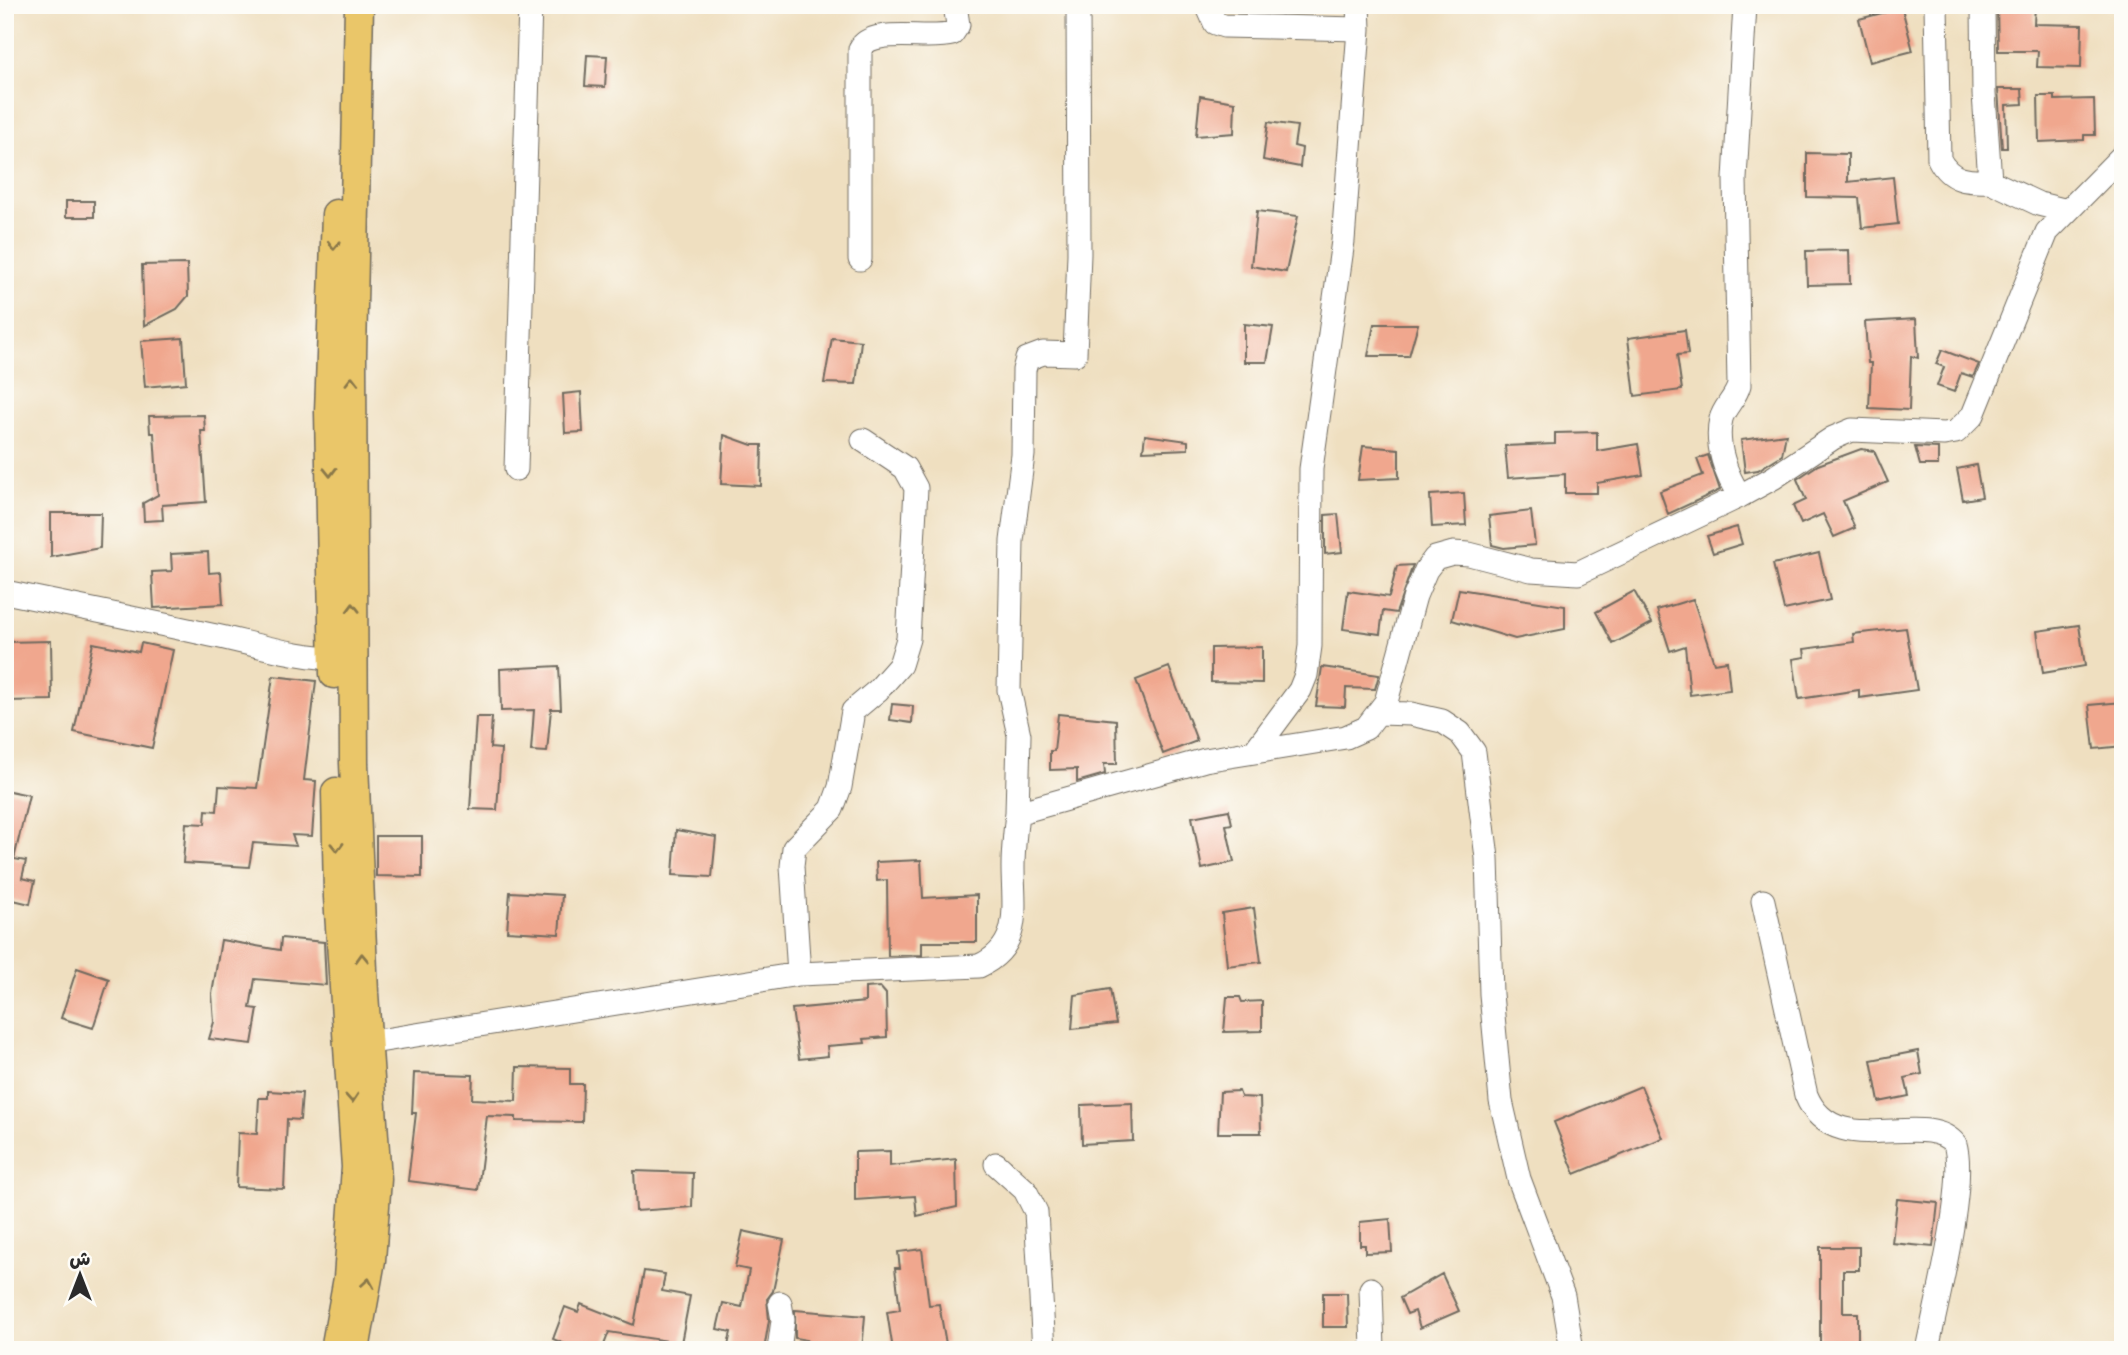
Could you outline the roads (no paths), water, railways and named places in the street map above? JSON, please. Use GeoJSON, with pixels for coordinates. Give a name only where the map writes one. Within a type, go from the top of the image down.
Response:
{"type":"FeatureCollection","features":[{"type":"Feature","properties":{"kind":"main road"},"geometry":{"type":"LineString","coordinates":[[335,1350],[348,1278],[356,1167],[358,1044],[354,763],[343,658],[329,412],[339,117],[339,5]]}},
{"type":"Feature","properties":{"kind":"main road"},"geometry":{"type":"LineString","coordinates":[[343,658],[359,5]]}},
{"type":"Feature","properties":{"kind":"main road"},"geometry":{"type":"LineString","coordinates":[[355,1350],[371,1261],[377,1179],[358,1044]]}},
{"type":"Feature","properties":{"kind":"street"},"geometry":{"type":"LineString","coordinates":[[516,469],[530,5]]}},
{"type":"Feature","properties":{"kind":"street"},"geometry":{"type":"LineString","coordinates":[[860,259],[860,49],[864,42],[874,36],[940,37],[952,34],[958,25],[955,5]]}},
{"type":"Feature","properties":{"kind":"street"},"geometry":{"type":"LineString","coordinates":[[358,1044],[799,974],[979,965],[996,958],[1011,933],[1013,845],[1017,813],[1019,735],[1009,690],[1012,541],[1023,455],[1024,370],[1027,359],[1033,355],[1075,354],[1079,254],[1078,5]]}},
{"type":"Feature","properties":{"kind":"street"},"geometry":{"type":"LineString","coordinates":[[1206,5],[1215,23],[1224,26],[1359,29]]}},
{"type":"Feature","properties":{"kind":"street"},"geometry":{"type":"LineString","coordinates":[[1254,752],[1300,690],[1306,675],[1310,646],[1311,469],[1343,241],[1359,29],[1357,5]]}},
{"type":"Feature","properties":{"kind":"street"},"geometry":{"type":"LineString","coordinates":[[1740,496],[1726,474],[1721,419],[1736,397],[1739,385],[1735,179],[1745,5]]}},
{"type":"Feature","properties":{"kind":"street"},"geometry":{"type":"LineString","coordinates":[[1936,5],[1939,159],[1944,168],[1966,182],[1990,181],[2039,204],[2067,211]]}},
{"type":"Feature","properties":{"kind":"street"},"geometry":{"type":"LineString","coordinates":[[1983,5],[1984,94],[1990,181]]}},
{"type":"Feature","properties":{"kind":"street"},"geometry":{"type":"LineString","coordinates":[[1017,813],[1205,760],[1346,737],[1366,728],[1386,702],[1415,596],[1426,570],[1435,558],[1453,553],[1469,554],[1531,570],[1578,573],[1740,496],[1773,478],[1833,438],[1852,430],[1944,434],[1956,432],[1973,415],[2047,232],[2123,155]]}},
{"type":"Feature","properties":{"kind":"street"},"geometry":{"type":"LineString","coordinates":[[799,974],[792,866],[794,848],[832,808],[840,787],[853,711],[895,673],[908,639],[916,488],[905,468],[863,440]]}},
{"type":"Feature","properties":{"kind":"street"},"geometry":{"type":"LineString","coordinates":[[5,592],[343,658]]}},
{"type":"Feature","properties":{"kind":"street"},"geometry":{"type":"LineString","coordinates":[[1379,713],[1410,714],[1442,721],[1460,733],[1474,752],[1487,858],[1491,994],[1501,1101],[1519,1179],[1563,1296],[1572,1350]]}},
{"type":"Feature","properties":{"kind":"street"},"geometry":{"type":"LineString","coordinates":[[1763,901],[1806,1095],[1815,1113],[1833,1127],[1938,1133],[1945,1135],[1955,1144],[1958,1165],[1952,1219],[1927,1350]]}},
{"type":"Feature","properties":{"kind":"street"},"geometry":{"type":"LineString","coordinates":[[996,1164],[1025,1190],[1037,1212],[1044,1350]]}},
{"type":"Feature","properties":{"kind":"street"},"geometry":{"type":"LineString","coordinates":[[1371,1289],[1373,1350]]}},
{"type":"Feature","properties":{"kind":"street"},"geometry":{"type":"LineString","coordinates":[[779,1350],[783,1320],[780,1303]]}}]}
